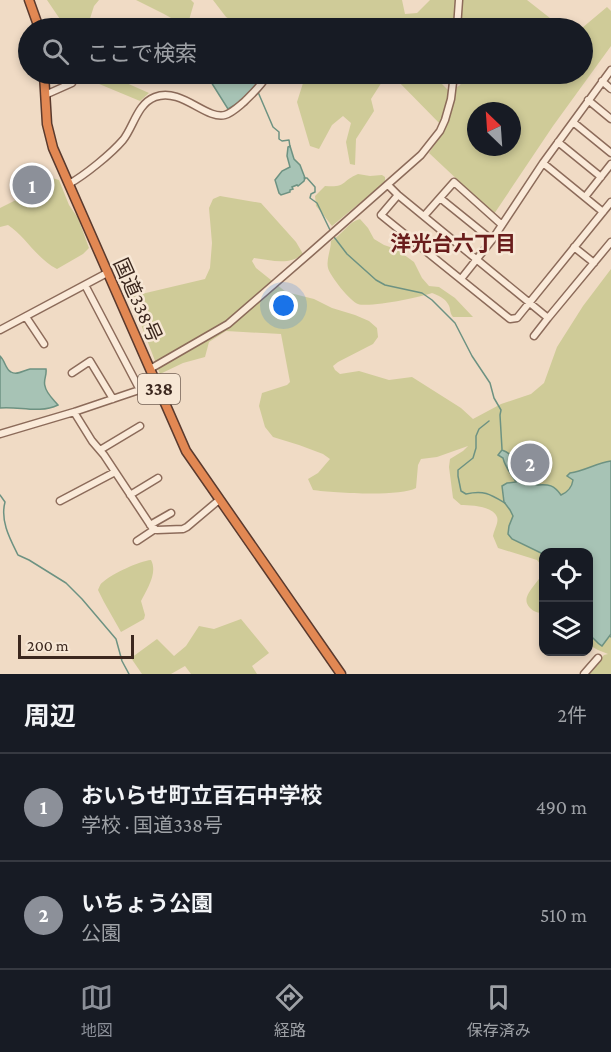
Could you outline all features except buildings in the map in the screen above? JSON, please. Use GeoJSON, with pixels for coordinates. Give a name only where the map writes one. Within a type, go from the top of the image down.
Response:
{"type":"FeatureCollection","features":[{"type":"Feature","properties":{"kind":"highway"},"geometry":{"type":"LineString","coordinates":[[29,0],[35,18]]}},
{"type":"Feature","properties":{"kind":"highway","name":"国道338号"},"geometry":{"type":"LineString","coordinates":[[44,84],[50,138],[186,451],[341,674]]}},
{"type":"Feature","properties":{"kind":"street"},"geometry":{"type":"LineString","coordinates":[[458,18],[459,0]]}},
{"type":"Feature","properties":{"kind":"street"},"geometry":{"type":"LineString","coordinates":[[461,279],[492,240],[543,163],[611,70]]}},
{"type":"Feature","properties":{"kind":"street"},"geometry":{"type":"LineString","coordinates":[[602,81],[611,89]]}},
{"type":"Feature","properties":{"kind":"street"},"geometry":{"type":"LineString","coordinates":[[45,95],[70,84]]}},
{"type":"Feature","properties":{"kind":"street"},"geometry":{"type":"LineString","coordinates":[[69,184],[117,146],[130,129],[139,110],[153,98],[164,95],[175,96],[222,116],[231,112],[262,84]]}},
{"type":"Feature","properties":{"kind":"street"},"geometry":{"type":"LineString","coordinates":[[150,369],[228,324],[421,155],[440,131],[449,109],[453,84]]}},
{"type":"Feature","properties":{"kind":"street"},"geometry":{"type":"LineString","coordinates":[[588,100],[611,119]]}},
{"type":"Feature","properties":{"kind":"street"},"geometry":{"type":"LineString","coordinates":[[573,122],[611,153]]}},
{"type":"Feature","properties":{"kind":"street"},"geometry":{"type":"LineString","coordinates":[[558,142],[601,177]]}},
{"type":"Feature","properties":{"kind":"street"},"geometry":{"type":"LineString","coordinates":[[543,163],[603,212]]}},
{"type":"Feature","properties":{"kind":"street"},"geometry":{"type":"LineString","coordinates":[[585,197],[611,164]]}},
{"type":"Feature","properties":{"kind":"street"},"geometry":{"type":"LineString","coordinates":[[424,216],[454,182],[502,225]]}},
{"type":"Feature","properties":{"kind":"street"},"geometry":{"type":"LineString","coordinates":[[388,185],[548,318]]}},
{"type":"Feature","properties":{"kind":"street"},"geometry":{"type":"LineString","coordinates":[[398,195],[381,215],[510,319],[517,318],[611,202]]}},
{"type":"Feature","properties":{"kind":"street"},"geometry":{"type":"LineString","coordinates":[[440,198],[492,240]]}},
{"type":"Feature","properties":{"kind":"street"},"geometry":{"type":"LineString","coordinates":[[534,336],[611,242]]}},
{"type":"Feature","properties":{"kind":"street"},"geometry":{"type":"LineString","coordinates":[[574,247],[594,263]]}},
{"type":"Feature","properties":{"kind":"street"},"geometry":{"type":"LineString","coordinates":[[0,330],[107,273]]}},
{"type":"Feature","properties":{"kind":"street"},"geometry":{"type":"LineString","coordinates":[[85,285],[140,390]]}},
{"type":"Feature","properties":{"kind":"street"},"geometry":{"type":"LineString","coordinates":[[26,317],[44,344]]}},
{"type":"Feature","properties":{"kind":"street"},"geometry":{"type":"LineString","coordinates":[[72,373],[90,361],[113,399]]}},
{"type":"Feature","properties":{"kind":"street"},"geometry":{"type":"LineString","coordinates":[[0,434],[157,384]]}},
{"type":"Feature","properties":{"kind":"street"},"geometry":{"type":"LineString","coordinates":[[74,412],[152,527]]}},
{"type":"Feature","properties":{"kind":"street"},"geometry":{"type":"LineString","coordinates":[[100,450],[140,426]]}},
{"type":"Feature","properties":{"kind":"street"},"geometry":{"type":"LineString","coordinates":[[60,501],[115,472]]}},
{"type":"Feature","properties":{"kind":"street"},"geometry":{"type":"LineString","coordinates":[[130,495],[158,478]]}},
{"type":"Feature","properties":{"kind":"street"},"geometry":{"type":"LineString","coordinates":[[152,527],[183,529],[219,500]]}},
{"type":"Feature","properties":{"kind":"street"},"geometry":{"type":"LineString","coordinates":[[137,541],[171,513]]}},
{"type":"Feature","properties":{"kind":"street"},"geometry":{"type":"LineString","coordinates":[[584,674],[598,658]]}},
{"type":"Feature","properties":{"kind":"shaded area"},"geometry":{"type":"Polygon","coordinates":[[[47,0],[99,0],[94,6],[90,18],[59,18],[47,0]]]}},
{"type":"Feature","properties":{"kind":"shaded area"},"geometry":{"type":"Polygon","coordinates":[[[136,0],[191,0],[194,3],[190,18],[171,18],[136,0]]]}},
{"type":"Feature","properties":{"kind":"shaded area"},"geometry":{"type":"Polygon","coordinates":[[[213,0],[402,0],[405,14],[417,13],[430,0],[527,0],[550,18],[228,18],[213,0]]]}},
{"type":"Feature","properties":{"kind":"shaded area"},"geometry":{"type":"Polygon","coordinates":[[[607,7],[611,11],[611,46],[593,71],[593,19],[607,7]]]}},
{"type":"Feature","properties":{"kind":"shaded area"},"geometry":{"type":"Polygon","coordinates":[[[99,84],[129,84],[149,93],[140,101],[99,84]]]}},
{"type":"Feature","properties":{"kind":"shaded area"},"geometry":{"type":"Polygon","coordinates":[[[212,84],[257,84],[239,102],[228,109],[212,84]]]}},
{"type":"Feature","properties":{"kind":"shaded area"},"geometry":{"type":"Polygon","coordinates":[[[303,84],[381,84],[371,99],[374,111],[356,139],[355,165],[350,164],[346,142],[351,123],[343,116],[332,125],[319,149],[310,146],[297,102],[303,84]]]}},
{"type":"Feature","properties":{"kind":"shaded area"},"geometry":{"type":"Polygon","coordinates":[[[401,84],[442,84],[448,90],[461,84],[583,84],[494,214],[429,153],[445,129],[401,84]]]}},
{"type":"Feature","properties":{"kind":"shaded area"},"geometry":{"type":"Polygon","coordinates":[[[290,146],[294,159],[300,165],[305,178],[298,186],[292,187],[290,192],[281,195],[275,180],[282,171],[290,167],[287,156],[290,146]]]}},
{"type":"Feature","properties":{"kind":"shaded area"},"geometry":{"type":"Polygon","coordinates":[[[358,174],[382,175],[385,177],[385,182],[332,226],[316,206],[315,196],[325,186],[341,185],[358,174]]]}},
{"type":"Feature","properties":{"kind":"shaded area"},"geometry":{"type":"Polygon","coordinates":[[[52,178],[59,180],[69,205],[78,218],[89,248],[57,269],[43,260],[8,225],[0,227],[0,208],[16,200],[14,197],[52,178]]]}},
{"type":"Feature","properties":{"kind":"shaded area"},"geometry":{"type":"Polygon","coordinates":[[[220,196],[261,203],[296,242],[303,254],[298,258],[273,261],[254,258],[252,261],[256,268],[286,292],[314,299],[332,308],[355,315],[369,321],[377,328],[378,337],[373,344],[338,362],[333,366],[335,370],[340,374],[359,371],[389,380],[412,377],[461,408],[473,419],[501,404],[531,394],[544,383],[557,347],[583,306],[611,269],[611,674],[587,674],[604,655],[608,654],[593,647],[593,548],[539,548],[539,562],[498,548],[493,536],[497,524],[495,513],[481,507],[461,505],[453,498],[450,459],[468,446],[437,457],[421,459],[418,465],[416,488],[408,491],[366,493],[313,490],[308,479],[318,473],[330,459],[323,454],[273,437],[265,427],[259,406],[262,393],[290,382],[281,334],[226,331],[209,342],[205,357],[183,363],[160,374],[139,319],[133,296],[205,279],[210,268],[212,243],[209,208],[213,199],[220,196]]]}},
{"type":"Feature","properties":{"kind":"shaded area"},"geometry":{"type":"Polygon","coordinates":[[[360,219],[374,239],[396,249],[414,262],[429,286],[439,287],[455,298],[473,317],[453,317],[447,302],[432,293],[373,305],[358,304],[350,298],[332,277],[328,261],[331,241],[360,219]]]}},
{"type":"Feature","properties":{"kind":"shaded area"},"geometry":{"type":"Polygon","coordinates":[[[0,356],[7,369],[13,373],[30,369],[46,369],[44,382],[46,389],[58,405],[44,409],[0,408],[0,356]]]}},
{"type":"Feature","properties":{"kind":"shaded area"},"geometry":{"type":"Polygon","coordinates":[[[502,450],[508,453],[537,485],[551,486],[561,495],[572,485],[573,480],[567,476],[570,473],[611,461],[611,634],[602,646],[593,638],[593,548],[539,548],[539,552],[512,539],[508,534],[513,516],[504,502],[502,486],[516,482],[503,458],[498,455],[502,450]]]}},
{"type":"Feature","properties":{"kind":"shaded area"},"geometry":{"type":"Polygon","coordinates":[[[151,560],[152,576],[141,601],[144,619],[121,632],[98,590],[102,583],[113,575],[133,565],[151,560]]]}},
{"type":"Feature","properties":{"kind":"shaded area"},"geometry":{"type":"Polygon","coordinates":[[[539,579],[539,612],[527,603],[529,593],[539,579]]]}},
{"type":"Feature","properties":{"kind":"shaded area"},"geometry":{"type":"Polygon","coordinates":[[[241,619],[269,653],[252,666],[257,674],[191,674],[185,666],[171,674],[142,674],[131,658],[157,639],[174,656],[186,646],[199,626],[214,629],[241,619]]]}},
{"type":"Feature","properties":{"kind":"waterway"},"geometry":{"type":"LineString","coordinates":[[258,92],[273,127],[279,132],[279,139],[289,140],[290,147]]}},
{"type":"Feature","properties":{"kind":"waterway"},"geometry":{"type":"LineString","coordinates":[[304,178],[307,178],[315,187],[315,192],[310,198],[317,203],[330,230]]}},
{"type":"Feature","properties":{"kind":"waterway"},"geometry":{"type":"LineString","coordinates":[[334,237],[347,254],[376,280],[385,285],[422,293],[455,323],[472,356],[490,383],[494,398],[501,410],[502,449]]}},
{"type":"Feature","properties":{"kind":"waterway"},"geometry":{"type":"LineString","coordinates":[[489,421],[479,429],[473,458],[458,470],[458,476],[461,491],[466,494],[478,492],[487,494],[505,503]]}},
{"type":"Feature","properties":{"kind":"waterway"},"geometry":{"type":"LineString","coordinates":[[0,495],[5,502],[4,516],[7,530],[18,555],[66,583],[82,599],[116,639],[122,661],[129,674]]}},
{"type":"Feature","properties":{"kind":"place","name":"おいらせ町立百石中学校"},"geometry":{"type":"Point","coordinates":[32,185]}},
{"type":"Feature","properties":{"kind":"place","name":"いちょう公園"},"geometry":{"type":"Point","coordinates":[530,463]}},
{"type":"Feature","properties":{"kind":"district","name":"洋光台六丁目"},"geometry":{"type":"Point","coordinates":[453,244]}}]}
